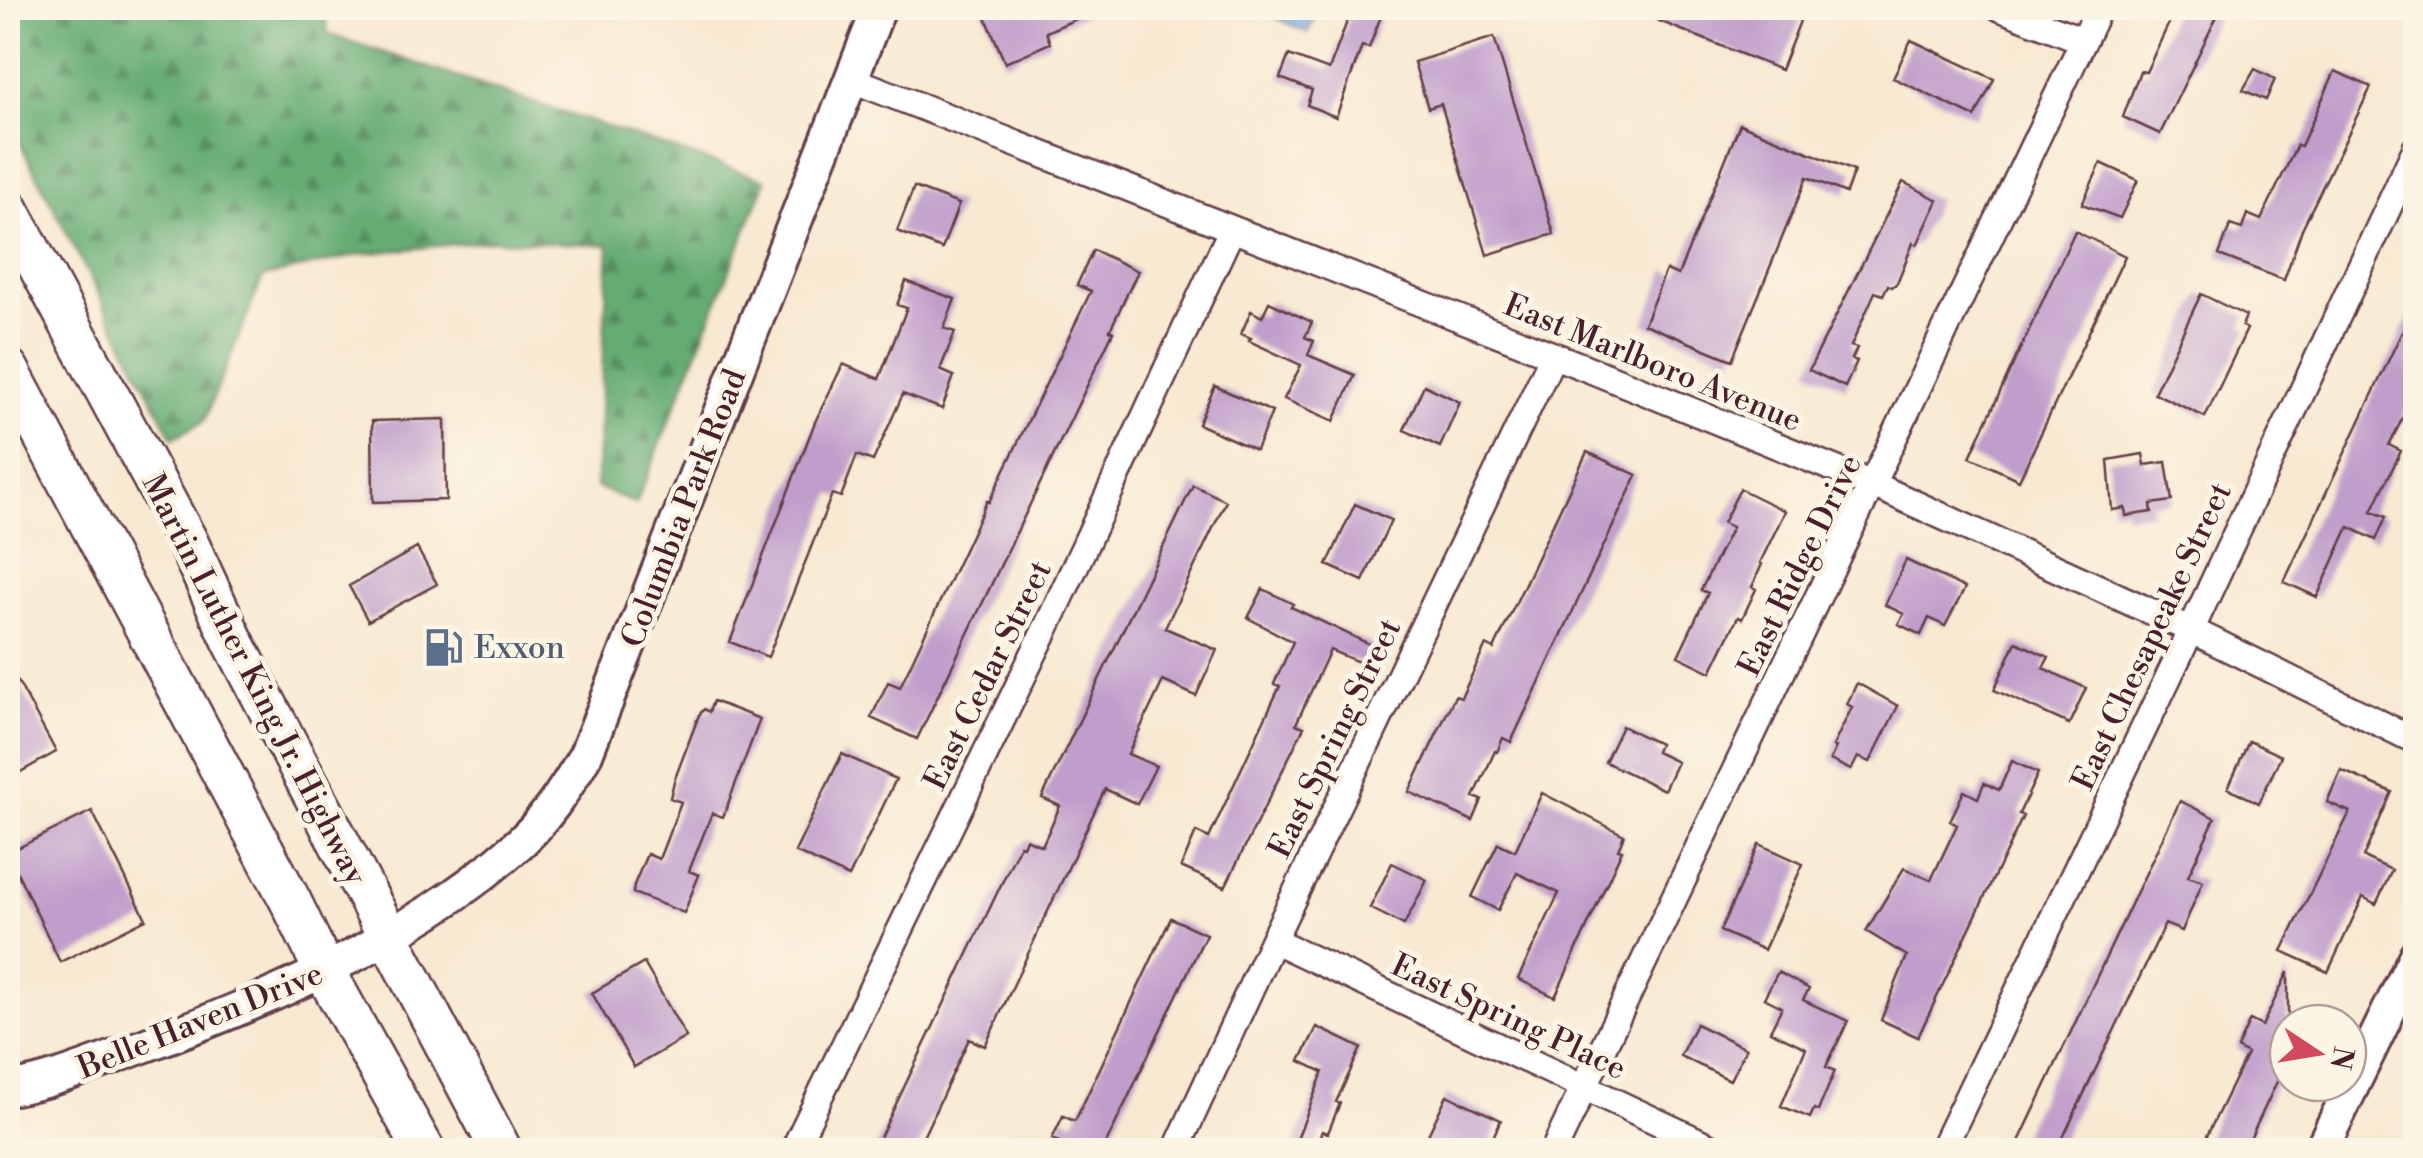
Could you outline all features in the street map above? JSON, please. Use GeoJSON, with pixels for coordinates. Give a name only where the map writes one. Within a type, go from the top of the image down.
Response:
{"type":"FeatureCollection","features":[{"type":"Feature","properties":{"kind":"main road","name":"Martin Luther King Jr. Highway"},"geometry":{"type":"LineString","coordinates":[[8,209],[187,541],[233,640],[500,1150]]}},
{"type":"Feature","properties":{"kind":"main road"},"geometry":{"type":"LineString","coordinates":[[8,369],[324,970],[424,1150]]}},
{"type":"Feature","properties":{"kind":"street","name":"Columbia Park Road"},"geometry":{"type":"LineString","coordinates":[[388,936],[514,849],[552,808],[586,754],[879,8]]}},
{"type":"Feature","properties":{"kind":"street"},"geometry":{"type":"LineString","coordinates":[[2000,8],[2082,40]]}},
{"type":"Feature","properties":{"kind":"street","name":"East Ridge Drive"},"geometry":{"type":"LineString","coordinates":[[1554,1150],[2099,8]]}},
{"type":"Feature","properties":{"kind":"street","name":"East Marlboro Avenue"},"geometry":{"type":"LineString","coordinates":[[851,79],[1874,485],[2191,630],[2416,741]]}},
{"type":"Feature","properties":{"kind":"street","name":"East Chesapeake Street"},"geometry":{"type":"LineString","coordinates":[[1942,1150],[2416,148]]}},
{"type":"Feature","properties":{"kind":"street","name":"East Cedar Street"},"geometry":{"type":"LineString","coordinates":[[796,1145],[1053,614],[1231,231]]}},
{"type":"Feature","properties":{"kind":"street","name":"East Spring Street"},"geometry":{"type":"LineString","coordinates":[[1176,1150],[1553,356]]}},
{"type":"Feature","properties":{"kind":"street","name":"Belle Haven Drive"},"geometry":{"type":"LineString","coordinates":[[8,1089],[46,1083],[173,1036],[324,970],[388,936]]}},
{"type":"Feature","properties":{"kind":"street","name":"East Spring Place"},"geometry":{"type":"LineString","coordinates":[[1273,940],[1717,1150]]}},
{"type":"Feature","properties":{"kind":"street"},"geometry":{"type":"LineString","coordinates":[[2321,1150],[2416,955]]}},
{"type":"Feature","properties":{"kind":"green space"},"geometry":{"type":"Polygon","coordinates":[[[8,8],[324,8],[328,34],[766,180],[636,504],[596,487],[609,245],[493,240],[362,254],[263,277],[204,421],[173,438],[8,120],[8,8]]]}},
{"type":"Feature","properties":{"kind":"water"},"geometry":{"type":"Polygon","coordinates":[[[1257,8],[1318,8],[1308,33],[1257,8]]]}},
{"type":"Feature","properties":{"kind":"building"},"geometry":{"type":"Polygon","coordinates":[[[982,8],[1102,8],[1046,32],[1050,43],[1005,63],[982,8]]]}},
{"type":"Feature","properties":{"kind":"building"},"geometry":{"type":"Polygon","coordinates":[[[1352,8],[1384,8],[1369,48],[1362,46],[1336,117],[1307,105],[1312,90],[1280,78],[1289,55],[1329,70],[1352,8]]]}},
{"type":"Feature","properties":{"kind":"building"},"geometry":{"type":"Polygon","coordinates":[[[1627,8],[1805,8],[1781,70],[1627,8]]]}},
{"type":"Feature","properties":{"kind":"building"},"geometry":{"type":"Polygon","coordinates":[[[2176,8],[2221,8],[2160,134],[2123,117],[2140,71],[2146,72],[2176,8]]]}},
{"type":"Feature","properties":{"kind":"building"},"geometry":{"type":"Polygon","coordinates":[[[1494,37],[1554,234],[1487,255],[1441,104],[1428,108],[1414,62],[1494,37]]]}},
{"type":"Feature","properties":{"kind":"building"},"geometry":{"type":"Polygon","coordinates":[[[1911,40],[1994,79],[1975,117],[1893,78],[1911,40]]]}},
{"type":"Feature","properties":{"kind":"building"},"geometry":{"type":"Polygon","coordinates":[[[2255,69],[2275,79],[2266,100],[2243,90],[2255,69]]]}},
{"type":"Feature","properties":{"kind":"building"},"geometry":{"type":"Polygon","coordinates":[[[2335,71],[2371,87],[2302,229],[2284,280],[2219,255],[2230,225],[2242,229],[2247,214],[2261,220],[2335,71]]]}},
{"type":"Feature","properties":{"kind":"building"},"geometry":{"type":"Polygon","coordinates":[[[1740,124],[1854,171],[1846,193],[1807,177],[1732,360],[1644,324],[1666,270],[1678,275],[1740,124]]]}},
{"type":"Feature","properties":{"kind":"building"},"geometry":{"type":"Polygon","coordinates":[[[2101,163],[2138,180],[2120,218],[2082,204],[2101,163]]]}},
{"type":"Feature","properties":{"kind":"building"},"geometry":{"type":"Polygon","coordinates":[[[1903,182],[1938,200],[1917,245],[1913,243],[1897,283],[1888,285],[1883,295],[1875,292],[1851,346],[1857,348],[1852,359],[1857,361],[1845,387],[1809,370],[1903,182]]]}},
{"type":"Feature","properties":{"kind":"building"},"geometry":{"type":"Polygon","coordinates":[[[914,187],[959,204],[942,249],[897,231],[914,187]]]}},
{"type":"Feature","properties":{"kind":"building"},"geometry":{"type":"Polygon","coordinates":[[[2075,231],[2125,256],[2019,480],[1970,457],[2075,231]]]}},
{"type":"Feature","properties":{"kind":"building"},"geometry":{"type":"Polygon","coordinates":[[[1093,250],[1138,271],[1110,330],[1113,332],[917,739],[871,718],[888,682],[900,687],[1091,291],[1077,285],[1093,250]]]}},
{"type":"Feature","properties":{"kind":"building"},"geometry":{"type":"Polygon","coordinates":[[[906,281],[955,299],[944,328],[955,332],[940,370],[954,376],[942,409],[903,394],[873,461],[857,455],[841,497],[832,494],[768,657],[730,642],[815,422],[843,364],[879,379],[907,308],[897,305],[906,281]]]}},
{"type":"Feature","properties":{"kind":"building"},"geometry":{"type":"Polygon","coordinates":[[[2201,294],[2246,316],[2242,326],[2247,329],[2205,417],[2154,393],[2201,294]]]}},
{"type":"Feature","properties":{"kind":"building"},"geometry":{"type":"Polygon","coordinates":[[[1269,302],[1312,322],[1305,337],[1314,341],[1308,355],[1355,375],[1334,421],[1284,399],[1301,365],[1241,334],[1251,311],[1262,317],[1269,302]]]}},
{"type":"Feature","properties":{"kind":"building"},"geometry":{"type":"Polygon","coordinates":[[[2416,302],[2416,392],[2389,445],[2401,451],[2372,511],[2386,517],[2376,540],[2349,527],[2317,597],[2284,582],[2416,302]]]}},
{"type":"Feature","properties":{"kind":"building"},"geometry":{"type":"Polygon","coordinates":[[[1424,385],[1460,402],[1440,447],[1404,430],[1424,385]]]}},
{"type":"Feature","properties":{"kind":"building"},"geometry":{"type":"Polygon","coordinates":[[[1215,386],[1272,412],[1256,450],[1198,424],[1215,386]]]}},
{"type":"Feature","properties":{"kind":"building"},"geometry":{"type":"Polygon","coordinates":[[[445,419],[446,500],[373,502],[372,421],[445,419]]]}},
{"type":"Feature","properties":{"kind":"building"},"geometry":{"type":"Polygon","coordinates":[[[1587,452],[1637,475],[1511,742],[1503,738],[1495,751],[1474,797],[1482,800],[1473,821],[1409,792],[1455,696],[1461,698],[1486,645],[1494,649],[1587,452]]]}},
{"type":"Feature","properties":{"kind":"building"},"geometry":{"type":"Polygon","coordinates":[[[2143,454],[2145,465],[2166,462],[2172,501],[2151,504],[2152,512],[2126,516],[2125,508],[2112,510],[2108,460],[2143,454]]]}},
{"type":"Feature","properties":{"kind":"building"},"geometry":{"type":"Polygon","coordinates":[[[1193,485],[1226,501],[1165,628],[1217,650],[1196,696],[1163,681],[1128,754],[1156,766],[1137,804],[1105,789],[985,1046],[969,1039],[917,1150],[874,1150],[1020,845],[1026,839],[1042,846],[1060,806],[1042,798],[1193,485]]]}},
{"type":"Feature","properties":{"kind":"building"},"geometry":{"type":"Polygon","coordinates":[[[1740,489],[1785,511],[1760,563],[1752,587],[1756,589],[1711,672],[1678,656],[1708,593],[1701,590],[1732,527],[1723,523],[1740,489]]]}},
{"type":"Feature","properties":{"kind":"building"},"geometry":{"type":"Polygon","coordinates":[[[1355,504],[1391,520],[1363,581],[1327,565],[1355,504]]]}},
{"type":"Feature","properties":{"kind":"building"},"geometry":{"type":"Polygon","coordinates":[[[417,548],[437,584],[368,621],[349,586],[417,548]]]}},
{"type":"Feature","properties":{"kind":"building"},"geometry":{"type":"Polygon","coordinates":[[[1906,560],[1965,588],[1945,626],[1929,618],[1921,635],[1898,624],[1904,614],[1885,605],[1906,560]]]}},
{"type":"Feature","properties":{"kind":"building"},"geometry":{"type":"Polygon","coordinates":[[[1263,589],[1293,604],[1291,607],[1382,650],[1373,668],[1330,650],[1296,724],[1304,727],[1225,887],[1181,867],[1196,832],[1209,838],[1280,686],[1274,684],[1293,642],[1248,618],[1263,589]]]}},
{"type":"Feature","properties":{"kind":"building"},"geometry":{"type":"Polygon","coordinates":[[[2016,642],[2049,657],[2043,668],[2086,688],[2069,724],[1994,690],[2016,642]]]}},
{"type":"Feature","properties":{"kind":"building"},"geometry":{"type":"Polygon","coordinates":[[[8,663],[56,752],[8,779],[8,663]]]}},
{"type":"Feature","properties":{"kind":"building"},"geometry":{"type":"Polygon","coordinates":[[[1857,683],[1898,706],[1870,762],[1858,757],[1851,770],[1830,760],[1852,707],[1847,704],[1857,683]]]}},
{"type":"Feature","properties":{"kind":"building"},"geometry":{"type":"Polygon","coordinates":[[[713,701],[760,719],[723,817],[712,813],[689,871],[699,875],[684,913],[633,893],[634,885],[647,854],[659,859],[681,802],[670,798],[674,781],[699,715],[704,709],[709,712],[713,701]]]}},
{"type":"Feature","properties":{"kind":"building"},"geometry":{"type":"Polygon","coordinates":[[[1622,726],[1659,744],[1656,752],[1677,762],[1664,790],[1605,762],[1622,726]]]}},
{"type":"Feature","properties":{"kind":"building"},"geometry":{"type":"Polygon","coordinates":[[[2249,741],[2281,756],[2259,803],[2228,788],[2249,741]]]}},
{"type":"Feature","properties":{"kind":"building"},"geometry":{"type":"Polygon","coordinates":[[[842,754],[896,779],[849,877],[795,852],[842,754]]]}},
{"type":"Feature","properties":{"kind":"building"},"geometry":{"type":"Polygon","coordinates":[[[2012,761],[2038,773],[2019,814],[2023,816],[1918,1037],[1881,1020],[1907,956],[1866,931],[1904,868],[1931,880],[1957,825],[1950,821],[1964,791],[1978,798],[1984,783],[1999,790],[2012,761]]]}},
{"type":"Feature","properties":{"kind":"building"},"geometry":{"type":"Polygon","coordinates":[[[2341,770],[2392,792],[2363,857],[2392,870],[2376,904],[2363,897],[2328,972],[2282,951],[2350,812],[2327,802],[2341,770]]]}},
{"type":"Feature","properties":{"kind":"building"},"geometry":{"type":"Polygon","coordinates":[[[1542,793],[1624,835],[1618,849],[1622,850],[1555,997],[1518,979],[1559,893],[1517,873],[1498,910],[1472,897],[1498,843],[1515,851],[1542,793]]]}},
{"type":"Feature","properties":{"kind":"building"},"geometry":{"type":"Polygon","coordinates":[[[2180,801],[2215,818],[2188,876],[2203,881],[2182,931],[2165,924],[2057,1150],[2015,1150],[2180,801]]]}},
{"type":"Feature","properties":{"kind":"building"},"geometry":{"type":"Polygon","coordinates":[[[92,811],[146,919],[60,962],[8,853],[92,811]]]}},
{"type":"Feature","properties":{"kind":"building"},"geometry":{"type":"Polygon","coordinates":[[[1759,844],[1803,864],[1764,950],[1720,931],[1759,844]]]}},
{"type":"Feature","properties":{"kind":"building"},"geometry":{"type":"Polygon","coordinates":[[[1392,863],[1427,880],[1404,925],[1370,908],[1392,863]]]}},
{"type":"Feature","properties":{"kind":"building"},"geometry":{"type":"Polygon","coordinates":[[[1171,918],[1206,934],[1103,1150],[1076,1150],[1052,1139],[1063,1116],[1076,1119],[1171,918]]]}},
{"type":"Feature","properties":{"kind":"building"},"geometry":{"type":"Polygon","coordinates":[[[644,963],[686,1037],[634,1067],[592,993],[644,963]]]}},
{"type":"Feature","properties":{"kind":"building"},"geometry":{"type":"Polygon","coordinates":[[[1778,972],[1809,989],[1803,1000],[1848,1021],[1826,1067],[1835,1071],[1818,1111],[1814,1109],[1810,1118],[1781,1106],[1806,1048],[1770,1031],[1782,1007],[1764,998],[1778,972]]]}},
{"type":"Feature","properties":{"kind":"building"},"geometry":{"type":"Polygon","coordinates":[[[2288,972],[2288,1003],[2273,1003],[2288,972]]]}},
{"type":"Feature","properties":{"kind":"building"},"geometry":{"type":"Polygon","coordinates":[[[2268,1014],[2268,1101],[2245,1150],[2200,1150],[2247,1054],[2237,1048],[2250,1020],[2262,1026],[2268,1014]]]}},
{"type":"Feature","properties":{"kind":"building"},"geometry":{"type":"Polygon","coordinates":[[[1696,1024],[1746,1048],[1730,1080],[1680,1056],[1696,1024]]]}},
{"type":"Feature","properties":{"kind":"building"},"geometry":{"type":"Polygon","coordinates":[[[1317,1027],[1361,1048],[1336,1102],[1340,1103],[1328,1133],[1322,1131],[1314,1150],[1293,1150],[1323,1072],[1300,1061],[1317,1027]]]}},
{"type":"Feature","properties":{"kind":"building"},"geometry":{"type":"Polygon","coordinates":[[[1447,1095],[1501,1120],[1487,1150],[1421,1150],[1447,1095]]]}},
{"type":"Feature","properties":{"kind":"place","name":"Exxon"},"geometry":{"type":"Point","coordinates":[444,647]}}]}
